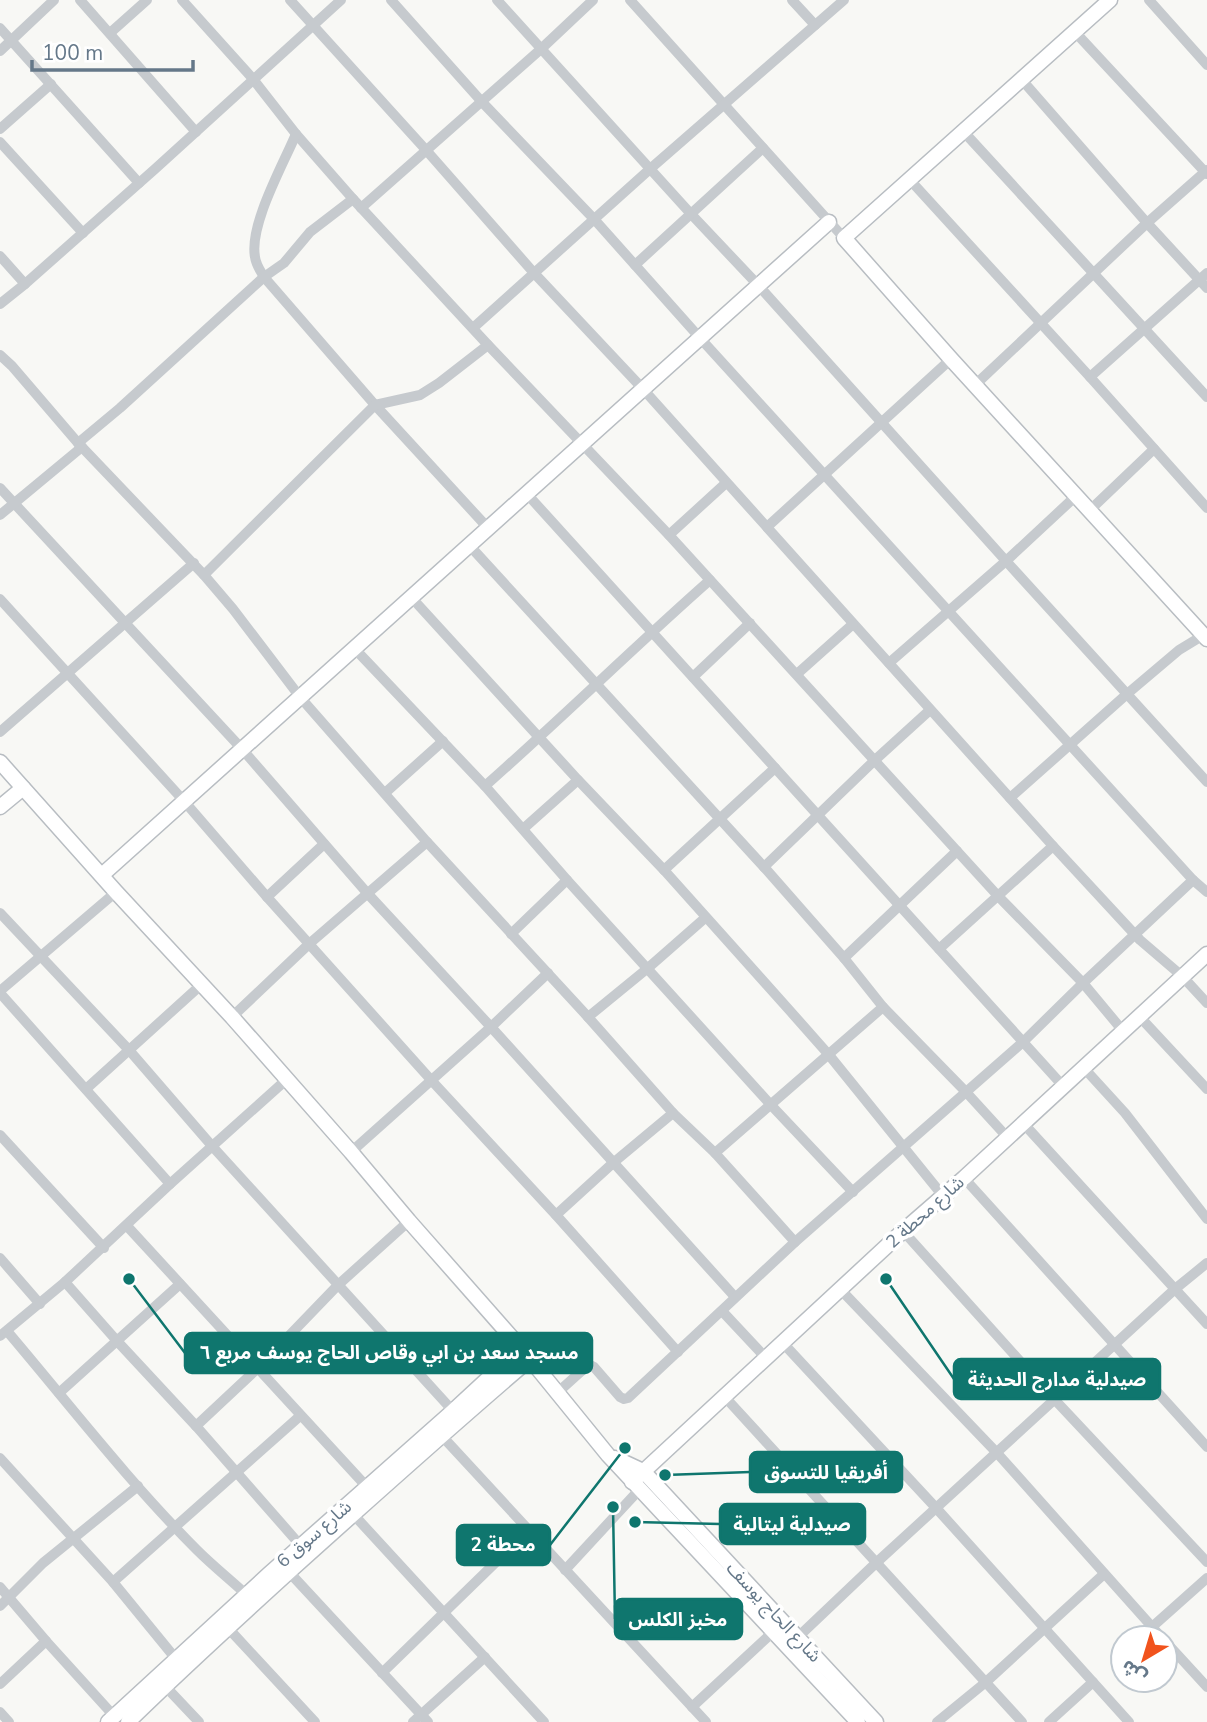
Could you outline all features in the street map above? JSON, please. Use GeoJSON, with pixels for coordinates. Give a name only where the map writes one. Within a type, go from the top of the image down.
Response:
{"type":"FeatureCollection","features":[{"type":"Feature","properties":{"kind":"street"},"geometry":{"type":"LineString","coordinates":[[0,51],[54,0]]}},
{"type":"Feature","properties":{"kind":"street"},"geometry":{"type":"LineString","coordinates":[[80,0],[196,132]]}},
{"type":"Feature","properties":{"kind":"street"},"geometry":{"type":"LineString","coordinates":[[110,33],[148,0]]}},
{"type":"Feature","properties":{"kind":"street"},"geometry":{"type":"LineString","coordinates":[[182,0],[253,79],[296,134],[361,208],[669,535],[998,896],[1083,983],[1123,1031]]}},
{"type":"Feature","properties":{"kind":"street"},"geometry":{"type":"LineString","coordinates":[[290,0],[1053,846],[1136,935],[1182,976],[1207,1003]]}},
{"type":"Feature","properties":{"kind":"street"},"geometry":{"type":"LineString","coordinates":[[0,304],[83,233],[341,0]]}},
{"type":"Feature","properties":{"kind":"street"},"geometry":{"type":"LineString","coordinates":[[391,0],[482,102],[594,219],[1193,880],[1207,892]]}},
{"type":"Feature","properties":{"kind":"street"},"geometry":{"type":"LineString","coordinates":[[497,0],[1207,782]]}},
{"type":"Feature","properties":{"kind":"street"},"geometry":{"type":"LineString","coordinates":[[361,208],[593,0]]}},
{"type":"Feature","properties":{"kind":"street"},"geometry":{"type":"LineString","coordinates":[[630,0],[951,359],[1206,636],[1179,650],[1010,798]]}},
{"type":"Feature","properties":{"kind":"street"},"geometry":{"type":"LineString","coordinates":[[792,0],[815,25]]}},
{"type":"Feature","properties":{"kind":"street"},"geometry":{"type":"LineString","coordinates":[[473,328],[844,0]]}},
{"type":"Feature","properties":{"kind":"street"},"geometry":{"type":"LineString","coordinates":[[844,238],[1110,0]]}},
{"type":"Feature","properties":{"kind":"street"},"geometry":{"type":"LineString","coordinates":[[1149,0],[1207,65]]}},
{"type":"Feature","properties":{"kind":"street"},"geometry":{"type":"LineString","coordinates":[[0,28],[139,183]]}},
{"type":"Feature","properties":{"kind":"street"},"geometry":{"type":"LineString","coordinates":[[975,385],[1147,223],[1206,172],[1075,32]]}},
{"type":"Feature","properties":{"kind":"street"},"geometry":{"type":"LineString","coordinates":[[1021,80],[1147,223],[1204,280],[1090,377]]}},
{"type":"Feature","properties":{"kind":"street"},"geometry":{"type":"LineString","coordinates":[[0,129],[51,84]]}},
{"type":"Feature","properties":{"kind":"street"},"geometry":{"type":"LineString","coordinates":[[963,131],[1207,397]]}},
{"type":"Feature","properties":{"kind":"street"},"geometry":{"type":"LineString","coordinates":[[296,134],[259,220],[255,235],[256,264],[264,277],[375,405],[488,528]]}},
{"type":"Feature","properties":{"kind":"street"},"geometry":{"type":"LineString","coordinates":[[0,142],[83,233]]}},
{"type":"Feature","properties":{"kind":"street"},"geometry":{"type":"LineString","coordinates":[[635,265],[763,148]]}},
{"type":"Feature","properties":{"kind":"street"},"geometry":{"type":"LineString","coordinates":[[909,180],[1207,508]]}},
{"type":"Feature","properties":{"kind":"street"},"geometry":{"type":"LineString","coordinates":[[0,514],[264,277],[290,257],[310,232],[353,199]]}},
{"type":"Feature","properties":{"kind":"street"},"geometry":{"type":"LineString","coordinates":[[102,875],[829,222]]}},
{"type":"Feature","properties":{"kind":"street"},"geometry":{"type":"LineString","coordinates":[[0,256],[25,284]]}},
{"type":"Feature","properties":{"kind":"street"},"geometry":{"type":"LineString","coordinates":[[204,575],[375,405],[420,394],[439,383],[488,345]]}},
{"type":"Feature","properties":{"kind":"street"},"geometry":{"type":"LineString","coordinates":[[0,355],[80,445],[204,575],[300,697],[428,842],[673,1113],[715,1153],[795,1242]]}},
{"type":"Feature","properties":{"kind":"street"},"geometry":{"type":"LineString","coordinates":[[766,527],[951,359]]}},
{"type":"Feature","properties":{"kind":"street"},"geometry":{"type":"LineString","coordinates":[[1090,510],[1154,449]]}},
{"type":"Feature","properties":{"kind":"street"},"geometry":{"type":"LineString","coordinates":[[669,535],[726,483]]}},
{"type":"Feature","properties":{"kind":"street"},"geometry":{"type":"LineString","coordinates":[[0,488],[242,749],[368,894],[735,1297]]}},
{"type":"Feature","properties":{"kind":"street"},"geometry":{"type":"LineString","coordinates":[[527,494],[1063,1086]]}},
{"type":"Feature","properties":{"kind":"street"},"geometry":{"type":"LineString","coordinates":[[889,663],[1077,495]]}},
{"type":"Feature","properties":{"kind":"street"},"geometry":{"type":"LineString","coordinates":[[469,545],[764,867],[883,1007],[1007,1138]]}},
{"type":"Feature","properties":{"kind":"street"},"geometry":{"type":"LineString","coordinates":[[0,732],[194,564]]}},
{"type":"Feature","properties":{"kind":"street"},"geometry":{"type":"LineString","coordinates":[[485,786],[710,580]]}},
{"type":"Feature","properties":{"kind":"street"},"geometry":{"type":"LineString","coordinates":[[411,597],[664,870],[829,1055],[943,1196]]}},
{"type":"Feature","properties":{"kind":"street"},"geometry":{"type":"LineString","coordinates":[[0,599],[678,1352]]}},
{"type":"Feature","properties":{"kind":"street"},"geometry":{"type":"LineString","coordinates":[[693,677],[750,623]]}},
{"type":"Feature","properties":{"kind":"street"},"geometry":{"type":"LineString","coordinates":[[797,674],[853,624]]}},
{"type":"Feature","properties":{"kind":"street"},"geometry":{"type":"LineString","coordinates":[[354,648],[485,786],[770,1104],[853,1192]]}},
{"type":"Feature","properties":{"kind":"street"},"geometry":{"type":"LineString","coordinates":[[764,867],[930,710]]}},
{"type":"Feature","properties":{"kind":"street"},"geometry":{"type":"LineString","coordinates":[[385,793],[443,741]]}},
{"type":"Feature","properties":{"kind":"street","name":"شارع الحاج يوسف"},"geometry":{"type":"LineString","coordinates":[[0,762],[351,1152],[608,1455],[858,1722]]}},
{"type":"Feature","properties":{"kind":"street"},"geometry":{"type":"LineString","coordinates":[[664,870],[775,768]]}},
{"type":"Feature","properties":{"kind":"street"},"geometry":{"type":"LineString","coordinates":[[523,830],[579,780]]}},
{"type":"Feature","properties":{"kind":"street"},"geometry":{"type":"LineString","coordinates":[[0,807],[23,788]]}},
{"type":"Feature","properties":{"kind":"street"},"geometry":{"type":"LineString","coordinates":[[232,1017],[309,944],[428,842]]}},
{"type":"Feature","properties":{"kind":"street"},"geometry":{"type":"LineString","coordinates":[[267,898],[324,844]]}},
{"type":"Feature","properties":{"kind":"street"},"geometry":{"type":"LineString","coordinates":[[939,949],[1053,846]]}},
{"type":"Feature","properties":{"kind":"street"},"geometry":{"type":"LineString","coordinates":[[844,958],[957,851]]}},
{"type":"Feature","properties":{"kind":"street"},"geometry":{"type":"LineString","coordinates":[[511,933],[567,880]]}},
{"type":"Feature","properties":{"kind":"street"},"geometry":{"type":"LineString","coordinates":[[557,1393],[590,1365],[620,1397],[628,1398],[795,1242],[1023,1042],[1193,880]]}},
{"type":"Feature","properties":{"kind":"street"},"geometry":{"type":"LineString","coordinates":[[116,892],[0,992],[170,1184]]}},
{"type":"Feature","properties":{"kind":"street"},"geometry":{"type":"LineString","coordinates":[[0,913],[129,1050],[212,1146],[453,1411]]}},
{"type":"Feature","properties":{"kind":"street"},"geometry":{"type":"LineString","coordinates":[[588,1017],[705,918]]}},
{"type":"Feature","properties":{"kind":"street","name":"شارع محطة 2"},"geometry":{"type":"LineString","coordinates":[[636,1486],[643,1471],[1207,954]]}},
{"type":"Feature","properties":{"kind":"street"},"geometry":{"type":"LineString","coordinates":[[351,1152],[548,973]]}},
{"type":"Feature","properties":{"kind":"street"},"geometry":{"type":"LineString","coordinates":[[86,1089],[202,984]]}},
{"type":"Feature","properties":{"kind":"street"},"geometry":{"type":"LineString","coordinates":[[715,1153],[883,1007]]}},
{"type":"Feature","properties":{"kind":"street"},"geometry":{"type":"LineString","coordinates":[[1139,1016],[1207,1089]]}},
{"type":"Feature","properties":{"kind":"street"},"geometry":{"type":"LineString","coordinates":[[1083,1068],[1125,1113],[1207,1219]]}},
{"type":"Feature","properties":{"kind":"street"},"geometry":{"type":"LineString","coordinates":[[251,1599],[219,1572],[175,1527],[59,1393],[3,1334],[104,1248],[170,1184],[286,1080]]}},
{"type":"Feature","properties":{"kind":"street"},"geometry":{"type":"LineString","coordinates":[[556,1215],[673,1113]]}},
{"type":"Feature","properties":{"kind":"street"},"geometry":{"type":"LineString","coordinates":[[1023,1123],[1207,1324]]}},
{"type":"Feature","properties":{"kind":"street"},"geometry":{"type":"LineString","coordinates":[[0,1135],[104,1248]]}},
{"type":"Feature","properties":{"kind":"street"},"geometry":{"type":"LineString","coordinates":[[964,1178],[1207,1447]]}},
{"type":"Feature","properties":{"kind":"street"},"geometry":{"type":"LineString","coordinates":[[196,1426],[258,1368],[338,1285],[409,1221]]}},
{"type":"Feature","properties":{"kind":"street"},"geometry":{"type":"LineString","coordinates":[[127,1226],[367,1488]]}},
{"type":"Feature","properties":{"kind":"street"},"geometry":{"type":"LineString","coordinates":[[903,1231],[1055,1400],[1206,1558]]}},
{"type":"Feature","properties":{"kind":"street"},"geometry":{"type":"LineString","coordinates":[[0,1258],[40,1304]]}},
{"type":"Feature","properties":{"kind":"street"},"geometry":{"type":"LineString","coordinates":[[797,1638],[1175,1289],[1207,1263]]}},
{"type":"Feature","properties":{"kind":"street"},"geometry":{"type":"LineString","coordinates":[[65,1282],[301,1546]]}},
{"type":"Feature","properties":{"kind":"street"},"geometry":{"type":"LineString","coordinates":[[59,1393],[180,1284]]}},
{"type":"Feature","properties":{"kind":"street"},"geometry":{"type":"LineString","coordinates":[[841,1290],[997,1453],[1148,1624]]}},
{"type":"Feature","properties":{"kind":"street"},"geometry":{"type":"LineString","coordinates":[[722,1311],[766,1358]]}},
{"type":"Feature","properties":{"kind":"street"},"geometry":{"type":"LineString","coordinates":[[782,1342],[1129,1722]]}},
{"type":"Feature","properties":{"kind":"street","name":"شارع سوق 6"},"geometry":{"type":"LineString","coordinates":[[117,1720],[165,1686],[228,1628],[251,1599],[301,1546],[453,1411],[525,1354]]}},
{"type":"Feature","properties":{"kind":"street","name":"شارع سوق 6"},"geometry":{"type":"LineString","coordinates":[[117,1720],[176,1659],[289,1572],[442,1435],[525,1354]]}},
{"type":"Feature","properties":{"kind":"street"},"geometry":{"type":"LineString","coordinates":[[724,1396],[1022,1722]]}},
{"type":"Feature","properties":{"kind":"street"},"geometry":{"type":"LineString","coordinates":[[113,1582],[300,1416]]}},
{"type":"Feature","properties":{"kind":"street"},"geometry":{"type":"LineString","coordinates":[[442,1435],[701,1720]]}},
{"type":"Feature","properties":{"kind":"street"},"geometry":{"type":"LineString","coordinates":[[608,1455],[643,1471]]}},
{"type":"Feature","properties":{"kind":"street"},"geometry":{"type":"LineString","coordinates":[[0,1458],[113,1582],[176,1659]]}},
{"type":"Feature","properties":{"kind":"street","name":"شارع الحاج يوسف"},"geometry":{"type":"LineString","coordinates":[[643,1471],[876,1722]]}},
{"type":"Feature","properties":{"kind":"street"},"geometry":{"type":"LineString","coordinates":[[0,1606],[44,1563],[138,1486]]}},
{"type":"Feature","properties":{"kind":"street"},"geometry":{"type":"LineString","coordinates":[[565,1570],[636,1486]]}},
{"type":"Feature","properties":{"kind":"street"},"geometry":{"type":"LineString","coordinates":[[353,1514],[544,1722]]}},
{"type":"Feature","properties":{"kind":"street"},"geometry":{"type":"LineString","coordinates":[[382,1673],[528,1531]]}},
{"type":"Feature","properties":{"kind":"street"},"geometry":{"type":"LineString","coordinates":[[289,1572],[382,1673],[420,1719],[485,1657]]}},
{"type":"Feature","properties":{"kind":"street"},"geometry":{"type":"LineString","coordinates":[[937,1722],[986,1682],[1104,1574]]}},
{"type":"Feature","properties":{"kind":"street"},"geometry":{"type":"LineString","coordinates":[[1156,1624],[1207,1578]]}},
{"type":"Feature","properties":{"kind":"street"},"geometry":{"type":"LineString","coordinates":[[0,1587],[117,1720]]}},
{"type":"Feature","properties":{"kind":"street"},"geometry":{"type":"LineString","coordinates":[[228,1628],[315,1722]]}},
{"type":"Feature","properties":{"kind":"street"},"geometry":{"type":"LineString","coordinates":[[692,1707],[773,1632]]}},
{"type":"Feature","properties":{"kind":"street"},"geometry":{"type":"LineString","coordinates":[[0,1684],[46,1641]]}},
{"type":"Feature","properties":{"kind":"street"},"geometry":{"type":"LineString","coordinates":[[1179,1657],[1207,1687]]}},
{"type":"Feature","properties":{"kind":"street"},"geometry":{"type":"LineString","coordinates":[[1049,1722],[1093,1682]]}},
{"type":"Feature","properties":{"kind":"street"},"geometry":{"type":"LineString","coordinates":[[165,1686],[199,1722]]}},
{"type":"Feature","properties":{"kind":"street"},"geometry":{"type":"LineString","coordinates":[[0,1712],[9,1722]]}},
{"type":"Feature","properties":{"kind":"place","name":"مسجد سعد بن ابي وقاص الحاج يوسف مربع ٦"},"geometry":{"type":"Point","coordinates":[129,1279]}},
{"type":"Feature","properties":{"kind":"place","name":"صيدلية مدارج الحديثة"},"geometry":{"type":"Point","coordinates":[886,1279]}},
{"type":"Feature","properties":{"kind":"place","name":"محطة 2"},"geometry":{"type":"Point","coordinates":[625,1448]}},
{"type":"Feature","properties":{"kind":"place","name":"أفريقيا للتسوق"},"geometry":{"type":"Point","coordinates":[665,1475]}},
{"type":"Feature","properties":{"kind":"place","name":"مخبز الكلس"},"geometry":{"type":"Point","coordinates":[613,1507]}},
{"type":"Feature","properties":{"kind":"place","name":"صيدلية ليتالية"},"geometry":{"type":"Point","coordinates":[635,1522]}}]}
